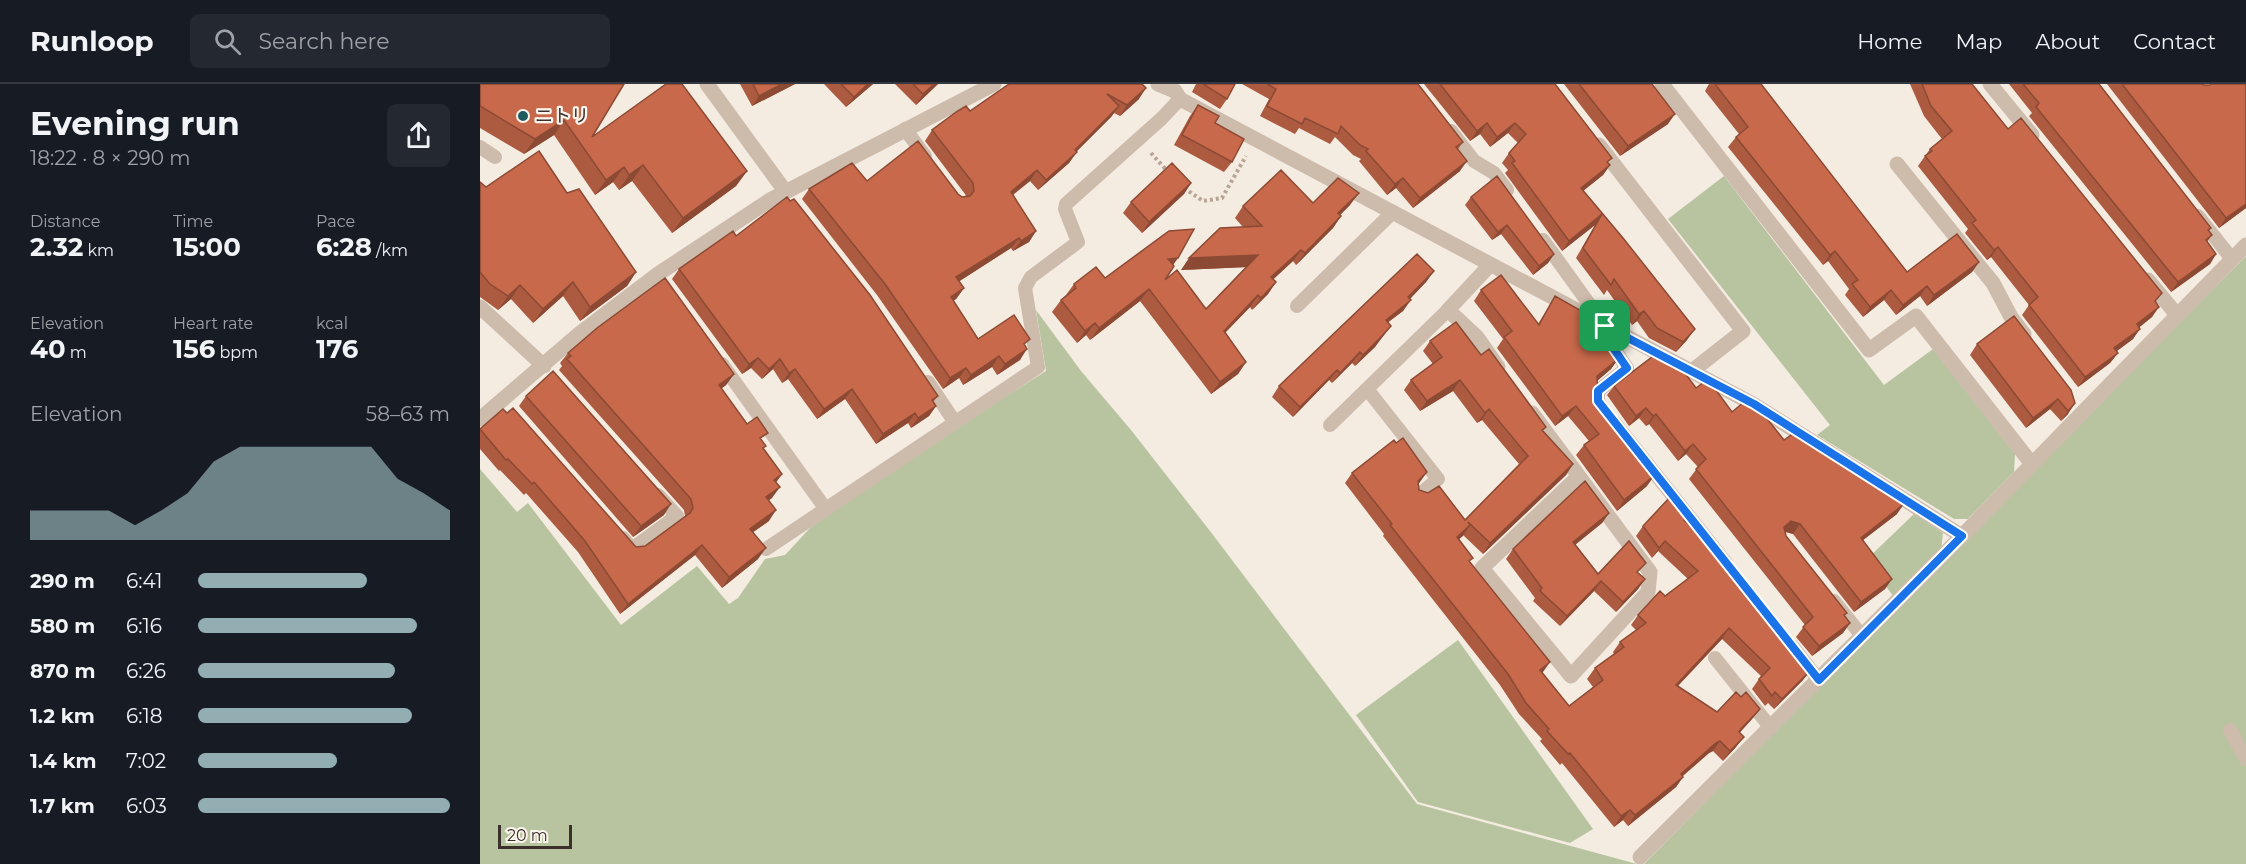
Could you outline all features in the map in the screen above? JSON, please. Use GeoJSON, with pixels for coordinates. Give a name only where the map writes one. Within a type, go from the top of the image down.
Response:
{"type":"FeatureCollection","features":[{"type":"Feature","properties":{"kind":"street"},"geometry":{"type":"LineString","coordinates":[[706,84],[785,191]]}},
{"type":"Feature","properties":{"kind":"street"},"geometry":{"type":"LineString","coordinates":[[480,419],[506,406],[548,370],[579,334],[662,279],[785,191],[994,84]]}},
{"type":"Feature","properties":{"kind":"street"},"geometry":{"type":"LineString","coordinates":[[1158,84],[1178,91],[1256,138],[1754,404],[1962,536]]}},
{"type":"Feature","properties":{"kind":"street"},"geometry":{"type":"LineString","coordinates":[[1662,84],[1869,350],[1916,316],[2032,464]]}},
{"type":"Feature","properties":{"kind":"street"},"geometry":{"type":"LineString","coordinates":[[1990,84],[2043,149]]}},
{"type":"Feature","properties":{"kind":"street"},"geometry":{"type":"LineString","coordinates":[[1589,132],[1743,331],[1692,371]]}},
{"type":"Feature","properties":{"kind":"street"},"geometry":{"type":"LineString","coordinates":[[1898,164],[1993,283],[2011,318],[2033,346]]}},
{"type":"Feature","properties":{"kind":"street"},"geometry":{"type":"LineString","coordinates":[[1640,857],[1962,536],[2032,464],[2081,406],[2246,244]]}},
{"type":"Feature","properties":{"kind":"street"},"geometry":{"type":"LineString","coordinates":[[1490,265],[1448,310],[1477,337],[1511,384]]}},
{"type":"Feature","properties":{"kind":"street"},"geometry":{"type":"LineString","coordinates":[[2139,269],[2176,315]]}},
{"type":"Feature","properties":{"kind":"street"},"geometry":{"type":"LineString","coordinates":[[480,308],[548,370]]}},
{"type":"Feature","properties":{"kind":"street"},"geometry":{"type":"LineString","coordinates":[[1524,403],[1650,572],[1648,592],[1571,676],[1482,568],[1578,477]]}},
{"type":"Feature","properties":{"kind":"lane"},"geometry":{"type":"LineString","coordinates":[[766,549],[1038,367],[1025,288],[1027,282],[1078,242],[1067,215],[1066,204],[1139,139],[1178,91]]}},
{"type":"Feature","properties":{"kind":"lane"},"geometry":{"type":"LineString","coordinates":[[1440,118],[1473,161],[1494,173],[1515,202]]}},
{"type":"Feature","properties":{"kind":"lane"},"geometry":{"type":"LineString","coordinates":[[905,129],[932,164]]}},
{"type":"Feature","properties":{"kind":"lane"},"geometry":{"type":"LineString","coordinates":[[480,147],[495,157]]}},
{"type":"Feature","properties":{"kind":"lane"},"geometry":{"type":"LineString","coordinates":[[785,191],[797,208]]}},
{"type":"Feature","properties":{"kind":"lane"},"geometry":{"type":"LineString","coordinates":[[2189,204],[2232,259]]}},
{"type":"Feature","properties":{"kind":"lane"},"geometry":{"type":"LineString","coordinates":[[1297,306],[1393,212]]}},
{"type":"Feature","properties":{"kind":"lane"},"geometry":{"type":"LineString","coordinates":[[1536,230],[1605,326],[1603,333],[1627,368],[1598,391],[1598,401],[1738,578]]}},
{"type":"Feature","properties":{"kind":"lane"},"geometry":{"type":"LineString","coordinates":[[1330,425],[1448,310]]}},
{"type":"Feature","properties":{"kind":"lane"},"geometry":{"type":"LineString","coordinates":[[714,352],[825,508]]}},
{"type":"Feature","properties":{"kind":"lane"},"geometry":{"type":"LineString","coordinates":[[917,366],[954,422]]}},
{"type":"Feature","properties":{"kind":"lane"},"geometry":{"type":"LineString","coordinates":[[1367,389],[1438,479],[1419,495]]}},
{"type":"Feature","properties":{"kind":"lane"},"geometry":{"type":"LineString","coordinates":[[617,531],[632,549],[677,516],[646,481]]}},
{"type":"Feature","properties":{"kind":"lane"},"geometry":{"type":"LineString","coordinates":[[1827,593],[1862,636]]}},
{"type":"Feature","properties":{"kind":"lane"},"geometry":{"type":"LineString","coordinates":[[1782,633],[1819,680]]}},
{"type":"Feature","properties":{"kind":"lane"},"geometry":{"type":"LineString","coordinates":[[1715,658],[1771,728]]}},
{"type":"Feature","properties":{"kind":"lane"},"geometry":{"type":"LineString","coordinates":[[2230,730],[2246,759]]}},
{"type":"Feature","properties":{"kind":"path"},"geometry":{"type":"LineString","coordinates":[[1179,184],[1203,201],[1222,198],[1256,138]]}},
{"type":"Feature","properties":{"kind":"path"},"geometry":{"type":"LineString","coordinates":[[1139,139],[1173,177]]}},
{"type":"Feature","properties":{"kind":"green space"},"geometry":{"type":"Polygon","coordinates":[[[1724,176],[1884,385],[1933,349],[2015,454],[2014,472],[1968,519],[1954,519],[1817,435],[1830,425],[1668,219],[1724,176]]]}},
{"type":"Feature","properties":{"kind":"green space"},"geometry":{"type":"Polygon","coordinates":[[[2246,256],[2246,864],[1644,864],[2246,256]]]}},
{"type":"Feature","properties":{"kind":"green space"},"geometry":{"type":"Polygon","coordinates":[[[1036,310],[1081,371],[1131,430],[1210,531],[1417,804],[1637,864],[480,864],[480,469],[517,512],[528,503],[621,625],[697,566],[729,604],[738,598],[765,559],[785,555],[811,527],[956,428],[1046,371],[1036,310]]]}},
{"type":"Feature","properties":{"kind":"green space"},"geometry":{"type":"Polygon","coordinates":[[[1914,514],[1943,533],[1941,551],[1894,597],[1866,560],[1914,514]]]}},
{"type":"Feature","properties":{"kind":"green space"},"geometry":{"type":"Polygon","coordinates":[[[1458,640],[1593,829],[1570,843],[1418,802],[1356,715],[1458,640]]]}},
{"type":"Feature","properties":{"kind":"building"},"geometry":{"type":"Polygon","coordinates":[[[480,84],[624,84],[592,137],[666,84],[682,84],[747,171],[683,218],[643,165],[629,175],[624,167],[606,180],[564,120],[535,139],[480,106],[480,84]]]}},
{"type":"Feature","properties":{"kind":"building"},"geometry":{"type":"Polygon","coordinates":[[[753,84],[782,84],[759,96],[753,84]]]}},
{"type":"Feature","properties":{"kind":"building"},"geometry":{"type":"Polygon","coordinates":[[[841,84],[868,84],[854,97],[841,84]]]}},
{"type":"Feature","properties":{"kind":"building"},"geometry":{"type":"Polygon","coordinates":[[[913,84],[934,84],[923,94],[913,84]]]}},
{"type":"Feature","properties":{"kind":"building"},"geometry":{"type":"Polygon","coordinates":[[[1009,84],[1142,84],[1146,88],[1127,105],[1107,94],[1119,106],[1075,150],[1077,152],[1046,180],[1037,170],[1011,192],[1036,231],[1021,241],[1019,238],[956,277],[964,288],[951,297],[978,339],[1014,315],[1030,339],[1024,344],[1027,349],[1005,364],[999,356],[971,375],[966,368],[950,378],[885,284],[809,189],[852,163],[867,181],[918,141],[958,194],[962,197],[970,196],[974,191],[973,183],[932,130],[966,106],[970,111],[1009,84]]]}},
{"type":"Feature","properties":{"kind":"building"},"geometry":{"type":"Polygon","coordinates":[[[1203,84],[1235,84],[1227,99],[1203,84]]]}},
{"type":"Feature","properties":{"kind":"building"},"geometry":{"type":"Polygon","coordinates":[[[1267,84],[1418,84],[1463,142],[1456,147],[1467,161],[1420,198],[1403,178],[1395,184],[1366,151],[1368,149],[1360,145],[1341,126],[1338,134],[1305,118],[1302,124],[1267,106],[1276,89],[1267,84]]]}},
{"type":"Feature","properties":{"kind":"building"},"geometry":{"type":"Polygon","coordinates":[[[1440,84],[1555,84],[1612,158],[1607,162],[1610,165],[1581,188],[1695,329],[1683,342],[1657,328],[1644,311],[1639,314],[1614,279],[1611,285],[1583,248],[1602,214],[1569,241],[1512,163],[1515,161],[1509,153],[1526,134],[1515,123],[1497,137],[1487,123],[1477,131],[1440,84]]]}},
{"type":"Feature","properties":{"kind":"building"},"geometry":{"type":"Polygon","coordinates":[[[1579,84],[1652,84],[1675,114],[1628,146],[1579,84]]]}},
{"type":"Feature","properties":{"kind":"building"},"geometry":{"type":"Polygon","coordinates":[[[1715,84],[1761,84],[1907,272],[1957,234],[1979,262],[1934,295],[1927,286],[1903,305],[1891,290],[1870,307],[1852,284],[1858,280],[1835,251],[1830,255],[1736,137],[1748,127],[1715,84]]]}},
{"type":"Feature","properties":{"kind":"building"},"geometry":{"type":"Polygon","coordinates":[[[1922,84],[1972,84],[2008,129],[2021,118],[2162,293],[2155,301],[2159,307],[2137,324],[2140,329],[2114,348],[2118,353],[2085,377],[2029,305],[2038,297],[1998,247],[1994,250],[1972,223],[1976,220],[1925,156],[1952,131],[1931,106],[1922,84]]]}},
{"type":"Feature","properties":{"kind":"building"},"geometry":{"type":"Polygon","coordinates":[[[2023,84],[2099,84],[2211,228],[2208,230],[2212,235],[2206,240],[2216,254],[2178,282],[2036,107],[2039,103],[2023,84]]]}},
{"type":"Feature","properties":{"kind":"building"},"geometry":{"type":"Polygon","coordinates":[[[2122,84],[2246,84],[2246,204],[2226,218],[2122,84]]]}},
{"type":"Feature","properties":{"kind":"building"},"geometry":{"type":"Polygon","coordinates":[[[1198,105],[1219,116],[1215,123],[1244,139],[1232,162],[1182,135],[1198,105]]]}},
{"type":"Feature","properties":{"kind":"building"},"geometry":{"type":"Polygon","coordinates":[[[539,151],[567,193],[579,189],[636,272],[590,307],[573,282],[543,309],[520,285],[508,296],[490,284],[480,272],[480,182],[486,187],[539,151]]]}},
{"type":"Feature","properties":{"kind":"building"},"geometry":{"type":"Polygon","coordinates":[[[1172,163],[1191,183],[1149,222],[1131,202],[1172,163]]]}},
{"type":"Feature","properties":{"kind":"building"},"geometry":{"type":"Polygon","coordinates":[[[1281,170],[1313,203],[1338,178],[1359,193],[1338,213],[1341,216],[1305,253],[1301,250],[1271,277],[1276,282],[1261,298],[1258,295],[1224,331],[1246,362],[1220,382],[1149,289],[1099,328],[1095,323],[1085,331],[1061,300],[1076,288],[1074,284],[1096,267],[1105,278],[1169,231],[1194,229],[1178,258],[1168,259],[1174,266],[1165,280],[1177,270],[1206,309],[1258,255],[1189,258],[1220,228],[1262,226],[1243,206],[1281,170]]]}},
{"type":"Feature","properties":{"kind":"building"},"geometry":{"type":"Polygon","coordinates":[[[1497,176],[1554,254],[1539,266],[1507,225],[1498,232],[1471,197],[1497,176]]]}},
{"type":"Feature","properties":{"kind":"building"},"geometry":{"type":"Polygon","coordinates":[[[787,197],[790,201],[794,199],[870,295],[938,396],[932,400],[936,406],[918,418],[915,413],[883,434],[852,389],[824,409],[795,369],[789,373],[780,359],[769,369],[758,358],[749,364],[679,269],[733,231],[736,236],[787,197]]]}},
{"type":"Feature","properties":{"kind":"building"},"geometry":{"type":"Polygon","coordinates":[[[1417,254],[1434,271],[1408,297],[1411,300],[1386,320],[1391,326],[1382,336],[1363,355],[1360,352],[1340,373],[1337,370],[1300,407],[1279,386],[1417,254]]]}},
{"type":"Feature","properties":{"kind":"building"},"geometry":{"type":"Polygon","coordinates":[[[1501,275],[1539,325],[1555,296],[1592,317],[1589,322],[1618,359],[1597,376],[1598,396],[1629,435],[1626,437],[1638,453],[1636,454],[1655,475],[1624,500],[1584,445],[1599,434],[1576,406],[1562,416],[1504,337],[1512,331],[1481,290],[1501,275]]]}},
{"type":"Feature","properties":{"kind":"building"},"geometry":{"type":"Polygon","coordinates":[[[665,278],[734,374],[719,385],[747,424],[757,417],[768,433],[760,438],[766,446],[763,448],[782,474],[774,480],[780,487],[766,497],[776,510],[750,529],[766,548],[729,577],[702,545],[628,604],[585,541],[534,482],[532,484],[508,459],[506,460],[480,429],[503,409],[507,413],[513,408],[636,547],[645,546],[690,513],[693,508],[691,499],[567,359],[571,356],[568,353],[597,328],[665,278]]]}},
{"type":"Feature","properties":{"kind":"building"},"geometry":{"type":"Polygon","coordinates":[[[2014,316],[2071,390],[2075,403],[2068,411],[2058,399],[2033,418],[1977,344],[2014,316]]]}},
{"type":"Feature","properties":{"kind":"building"},"geometry":{"type":"Polygon","coordinates":[[[1456,322],[1481,355],[1489,349],[1546,427],[1542,430],[1573,464],[1490,543],[1468,522],[1470,525],[1457,537],[1473,558],[1469,561],[1550,662],[1540,670],[1569,706],[1603,680],[1595,668],[1624,647],[1620,642],[1646,623],[1638,615],[1660,591],[1665,596],[1698,571],[1665,541],[1659,548],[1643,526],[1672,495],[1688,517],[1684,520],[1731,565],[1805,657],[1801,660],[1811,670],[1782,699],[1775,692],[1772,696],[1759,679],[1770,668],[1729,628],[1676,685],[1717,712],[1736,692],[1741,697],[1746,692],[1760,709],[1741,729],[1739,732],[1744,737],[1730,751],[1720,741],[1716,743],[1681,774],[1683,777],[1635,815],[1630,810],[1621,816],[1570,753],[1568,754],[1547,731],[1549,729],[1526,703],[1508,674],[1390,525],[1392,524],[1352,473],[1394,440],[1396,443],[1403,438],[1427,472],[1418,481],[1419,490],[1428,493],[1439,486],[1465,520],[1528,456],[1489,409],[1485,413],[1460,380],[1427,401],[1411,380],[1442,357],[1430,341],[1456,322]]]}},
{"type":"Feature","properties":{"kind":"building"},"geometry":{"type":"Polygon","coordinates":[[[1656,354],[1682,369],[1696,388],[1708,379],[1732,412],[1744,402],[1747,406],[1753,401],[1784,440],[1798,430],[1814,445],[1817,442],[1826,448],[1839,464],[1845,460],[1863,477],[1867,474],[1879,485],[1881,484],[1888,493],[1892,489],[1904,504],[1861,538],[1892,579],[1861,602],[1800,524],[1791,521],[1784,527],[1786,536],[1847,613],[1844,615],[1850,623],[1819,646],[1803,627],[1813,617],[1696,469],[1706,459],[1693,444],[1685,451],[1656,414],[1653,416],[1646,408],[1636,416],[1614,386],[1656,354]]]}},
{"type":"Feature","properties":{"kind":"building"},"geometry":{"type":"Polygon","coordinates":[[[553,371],[671,504],[641,526],[526,396],[553,371]]]}},
{"type":"Feature","properties":{"kind":"building"},"geometry":{"type":"Polygon","coordinates":[[[1585,481],[1609,513],[1573,542],[1598,574],[1629,541],[1646,563],[1637,572],[1645,579],[1623,602],[1601,581],[1567,616],[1540,591],[1542,588],[1513,549],[1585,481]]]}},
{"type":"Feature","properties":{"kind":"place","name":"ニトリ"},"geometry":{"type":"Point","coordinates":[523,116]}},
{"type":"Feature","properties":{"kind":"route"},"geometry":{"type":"LineString","coordinates":[[1605,326],[1754,404],[1962,536],[1819,680],[1598,401],[1598,391],[1627,368],[1603,333],[1605,326]]}}]}
